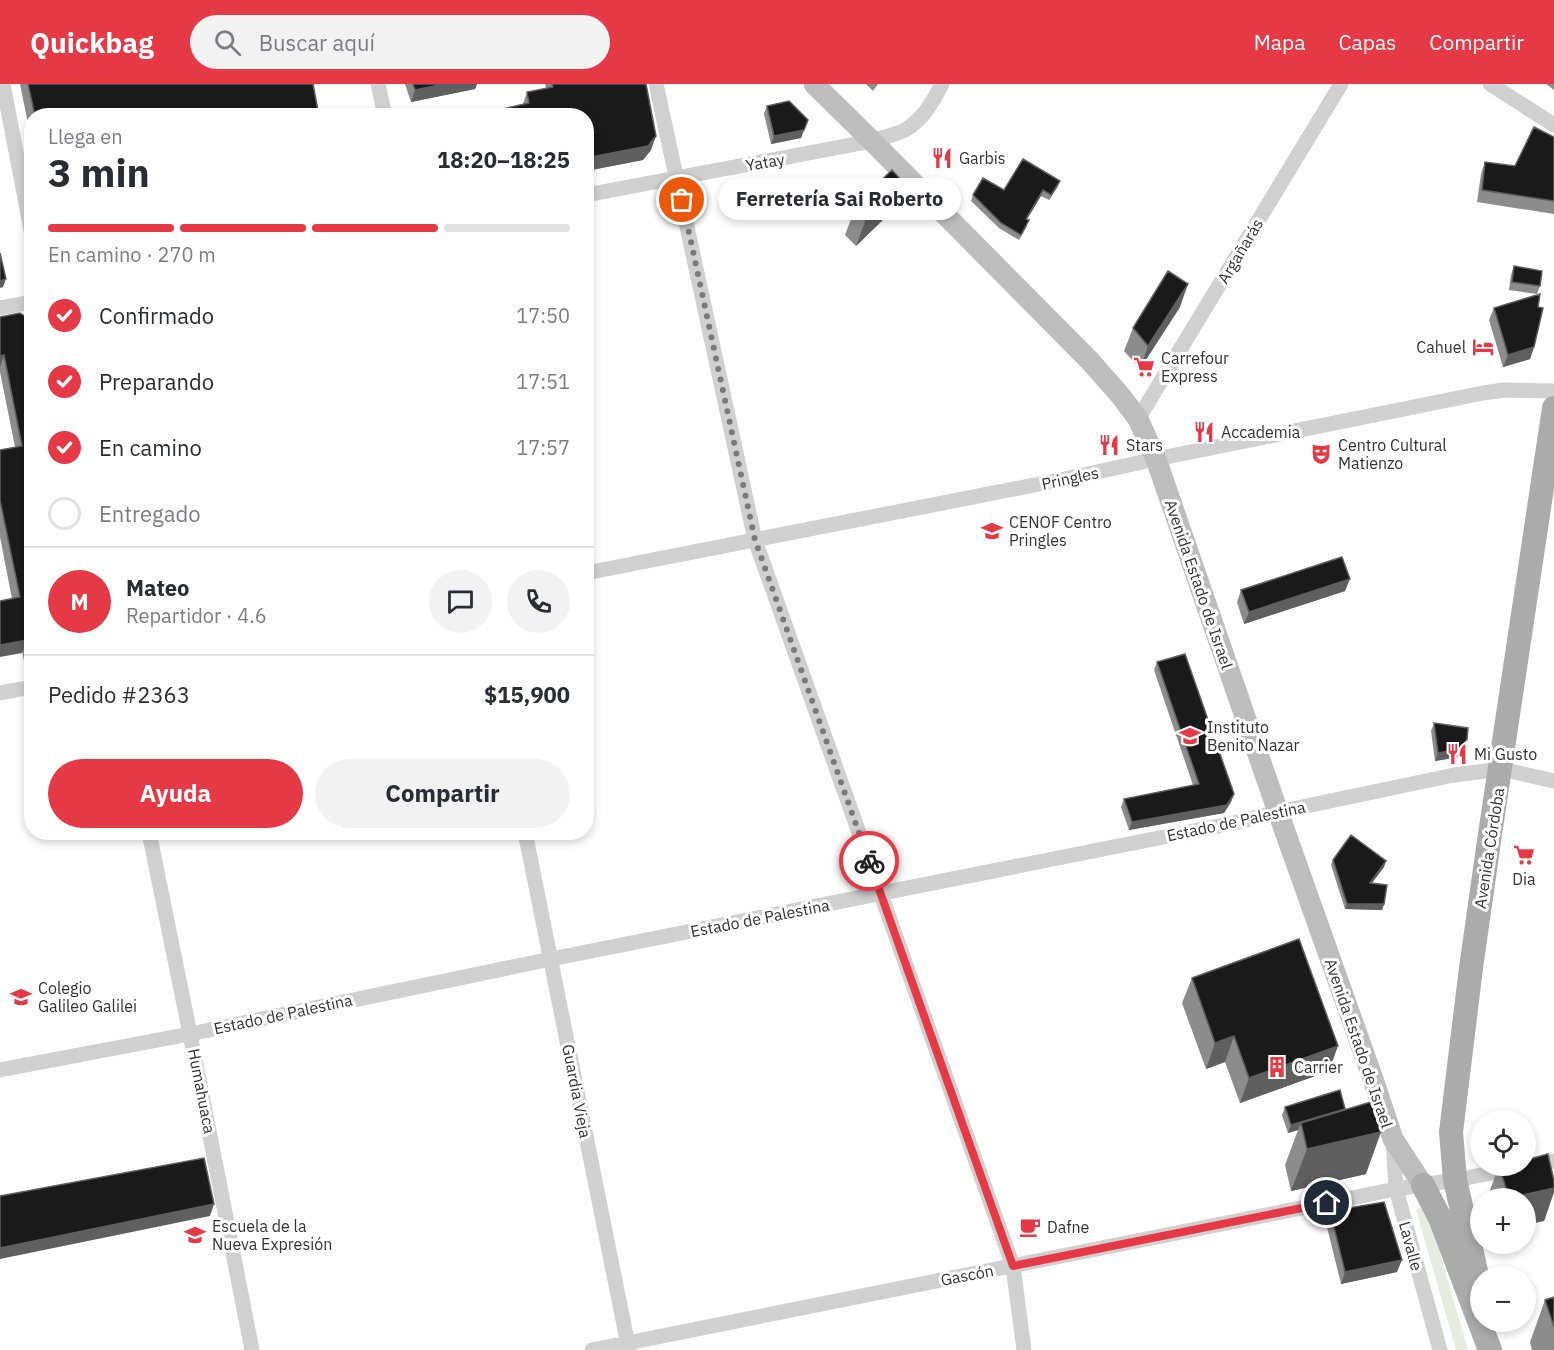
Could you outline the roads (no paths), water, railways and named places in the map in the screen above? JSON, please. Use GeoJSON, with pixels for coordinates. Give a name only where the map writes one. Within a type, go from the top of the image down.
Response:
{"type":"FeatureCollection","features":[{"type":"Feature","properties":{"kind":"main road","name":"Avenida Estado de Israel"},"geometry":{"type":"LineString","coordinates":[[813,84],[1090,361],[1138,419],[1156,459],[1369,1068],[1392,1140],[1423,1185]]}},
{"type":"Feature","properties":{"kind":"main road","name":"Avenida Córdoba"},"geometry":{"type":"LineString","coordinates":[[1475,1266],[1455,1180],[1451,1132],[1475,945],[1554,408]]}},
{"type":"Feature","properties":{"kind":"main road"},"geometry":{"type":"LineString","coordinates":[[1423,1185],[1440,1218],[1490,1350]]}},
{"type":"Feature","properties":{"kind":"main road"},"geometry":{"type":"LineString","coordinates":[[1492,1332],[1496,1350]]}},
{"type":"Feature","properties":{"kind":"street"},"geometry":{"type":"LineString","coordinates":[[3,84],[24,193]]}},
{"type":"Feature","properties":{"kind":"street"},"geometry":{"type":"LineString","coordinates":[[378,84],[383,108]]}},
{"type":"Feature","properties":{"kind":"street"},"geometry":{"type":"LineString","coordinates":[[656,84],[755,540],[1013,1266],[1024,1350]]}},
{"type":"Feature","properties":{"kind":"street","name":"Yatay"},"geometry":{"type":"LineString","coordinates":[[594,194],[872,141],[905,130],[919,119],[932,104],[942,84]]}},
{"type":"Feature","properties":{"kind":"street","name":"Argañarás"},"geometry":{"type":"LineString","coordinates":[[1138,419],[1341,84]]}},
{"type":"Feature","properties":{"kind":"street"},"geometry":{"type":"LineString","coordinates":[[1490,84],[1554,125]]}},
{"type":"Feature","properties":{"kind":"street"},"geometry":{"type":"LineString","coordinates":[[0,308],[24,304]]}},
{"type":"Feature","properties":{"kind":"street","name":"Pringles"},"geometry":{"type":"LineString","coordinates":[[594,571],[1065,479],[1483,393],[1504,390],[1554,391]]}},
{"type":"Feature","properties":{"kind":"street"},"geometry":{"type":"LineString","coordinates":[[0,693],[24,688]]}},
{"type":"Feature","properties":{"kind":"street","name":"Estado de Palestina"},"geometry":{"type":"LineString","coordinates":[[0,1070],[190,1034],[551,959],[1234,823],[1454,775],[1501,769],[1554,781]]}},
{"type":"Feature","properties":{"kind":"street","name":"Humahuaca"},"geometry":{"type":"LineString","coordinates":[[151,840],[252,1350]]}},
{"type":"Feature","properties":{"kind":"street","name":"Guardia Vieja"},"geometry":{"type":"LineString","coordinates":[[527,840],[628,1346]]}},
{"type":"Feature","properties":{"kind":"street","name":"Lavalle"},"geometry":{"type":"LineString","coordinates":[[1392,1140],[1395,1189],[1440,1350]]}},
{"type":"Feature","properties":{"kind":"street","name":"Gascón"},"geometry":{"type":"LineString","coordinates":[[592,1350],[628,1346],[1395,1189],[1554,1161]]}},
{"type":"Feature","properties":{"kind":"place","name":"Garbis"},"geometry":{"type":"Point","coordinates":[942,158]}},
{"type":"Feature","properties":{"kind":"place","name":"Ferretería Sai Roberto"},"geometry":{"type":"Point","coordinates":[682,200]}},
{"type":"Feature","properties":{"kind":"place","name":"Cahuel"},"geometry":{"type":"Point","coordinates":[1483,347]}},
{"type":"Feature","properties":{"kind":"place","name":"Carrefour Express"},"geometry":{"type":"Point","coordinates":[1144,367]}},
{"type":"Feature","properties":{"kind":"place","name":"Accademia"},"geometry":{"type":"Point","coordinates":[1204,432]}},
{"type":"Feature","properties":{"kind":"place","name":"Stars"},"geometry":{"type":"Point","coordinates":[1109,445]}},
{"type":"Feature","properties":{"kind":"place","name":"Centro Cultural Matienzo"},"geometry":{"type":"Point","coordinates":[1321,454]}},
{"type":"Feature","properties":{"kind":"place","name":"CENOF Centro Pringles"},"geometry":{"type":"Point","coordinates":[992,531]}},
{"type":"Feature","properties":{"kind":"place","name":"Instituto Benito Nazar"},"geometry":{"type":"Point","coordinates":[1190,736]}},
{"type":"Feature","properties":{"kind":"place","name":"Mi Gusto"},"geometry":{"type":"Point","coordinates":[1457,754]}},
{"type":"Feature","properties":{"kind":"place","name":"Dia"},"geometry":{"type":"Point","coordinates":[1524,855]}},
{"type":"Feature","properties":{"kind":"place","name":"Colegio Galileo Galilei"},"geometry":{"type":"Point","coordinates":[21,997]}},
{"type":"Feature","properties":{"kind":"place","name":"Carrier"},"geometry":{"type":"Point","coordinates":[1277,1067]}},
{"type":"Feature","properties":{"kind":"place","name":"Dafne"},"geometry":{"type":"Point","coordinates":[1030,1227]}},
{"type":"Feature","properties":{"kind":"place","name":"Escuela de la Nueva Expresión"},"geometry":{"type":"Point","coordinates":[195,1235]}}]}
